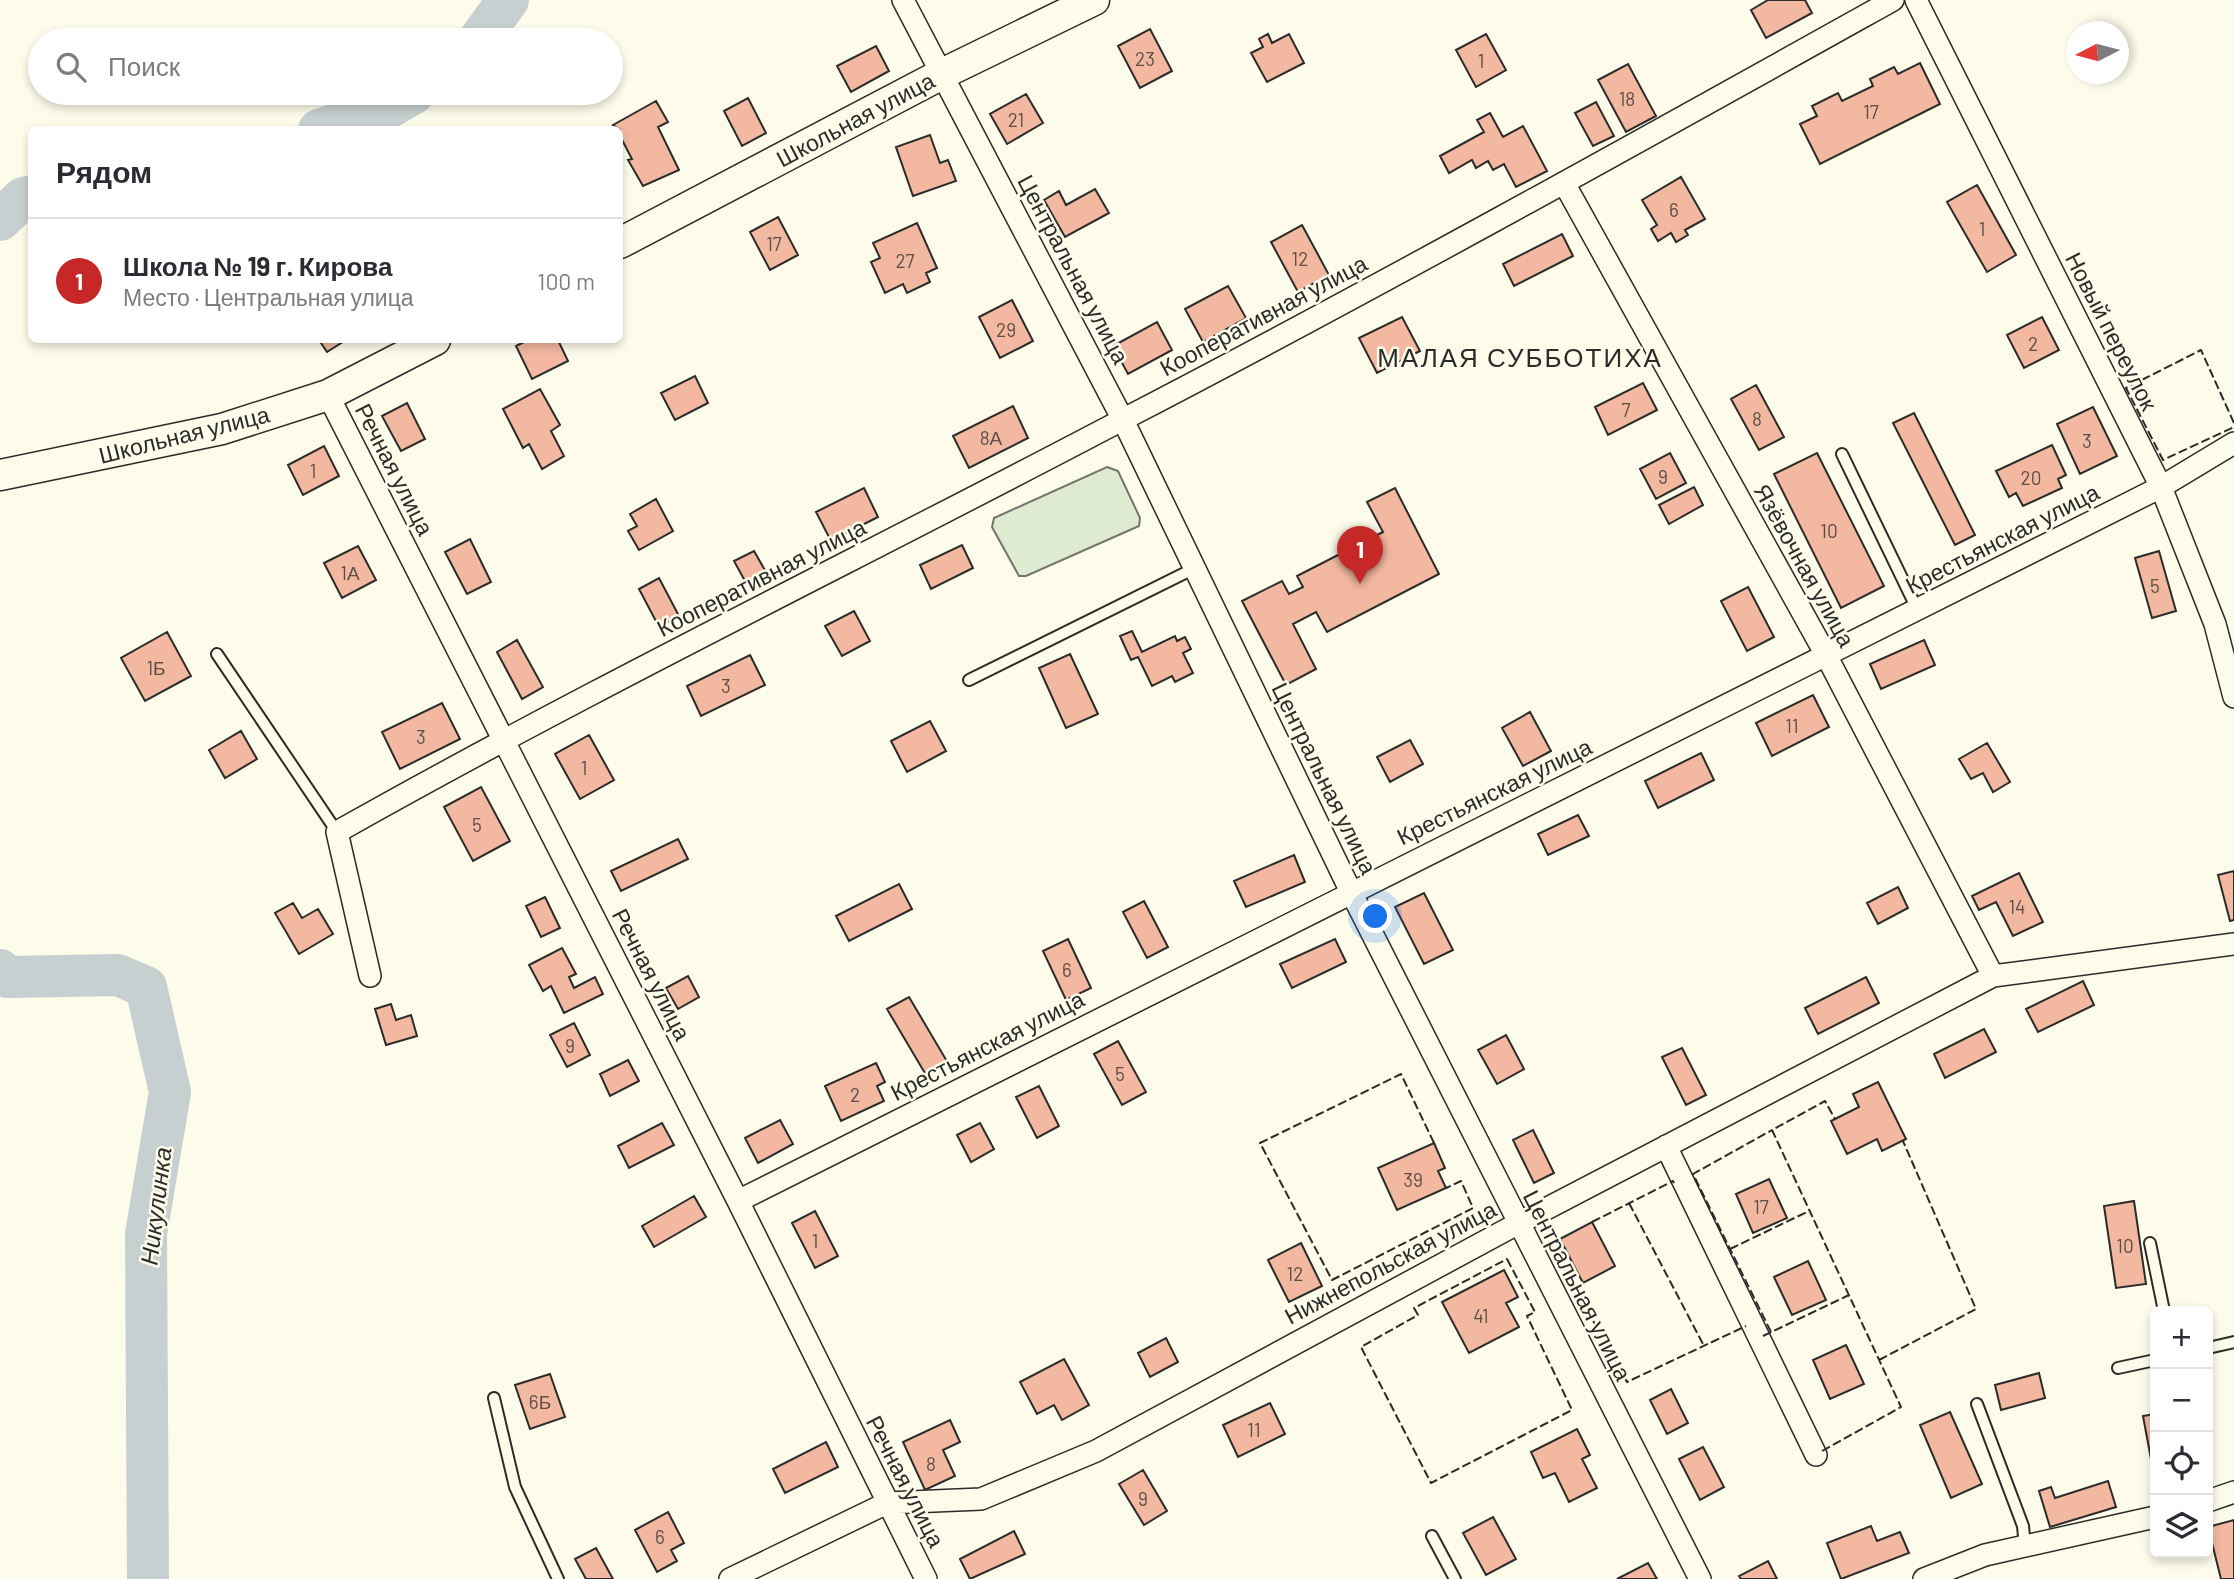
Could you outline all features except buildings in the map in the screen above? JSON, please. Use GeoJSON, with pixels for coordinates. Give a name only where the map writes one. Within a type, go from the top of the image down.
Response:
{"type":"FeatureCollection","features":[{"type":"Feature","properties":{"kind":"street","name":"Центральная улица"},"geometry":{"type":"LineString","coordinates":[[903,0],[1123,420],[1351,892],[1517,1224],[1700,1579]]}},
{"type":"Feature","properties":{"kind":"street","name":"Школьная улица"},"geometry":{"type":"LineString","coordinates":[[623,241],[942,74],[1094,0]]}},
{"type":"Feature","properties":{"kind":"street","name":"Кооперативная улица"},"geometry":{"type":"LineString","coordinates":[[337,832],[502,739],[1123,420],[1564,183],[1893,0]]}},
{"type":"Feature","properties":{"kind":"street","name":"Новый переулок"},"geometry":{"type":"LineString","coordinates":[[1916,0],[2161,488],[2215,624],[2234,697]]}},
{"type":"Feature","properties":{"kind":"street","name":"Язёвочная улица"},"geometry":{"type":"LineString","coordinates":[[1564,183],[1826,655],[1993,976]]}},
{"type":"Feature","properties":{"kind":"street","name":"Школьная улица"},"geometry":{"type":"LineString","coordinates":[[2,475],[222,429],[328,395],[429,343]]}},
{"type":"Feature","properties":{"kind":"street","name":"Речная улица"},"geometry":{"type":"LineString","coordinates":[[328,395],[738,1201],[926,1579]]}},
{"type":"Feature","properties":{"kind":"street","name":"Крестьянская улица"},"geometry":{"type":"LineString","coordinates":[[738,1201],[2161,488],[2234,443]]}},
{"type":"Feature","properties":{"kind":"street"},"geometry":{"type":"LineString","coordinates":[[337,832],[370,976]]}},
{"type":"Feature","properties":{"kind":"street","name":"Нижнепольская улица"},"geometry":{"type":"LineString","coordinates":[[730,1579],[887,1503],[981,1499],[1097,1451],[1517,1224],[1993,976],[2234,944]]}},
{"type":"Feature","properties":{"kind":"street"},"geometry":{"type":"LineString","coordinates":[[1666,1146],[1816,1455]]}},
{"type":"Feature","properties":{"kind":"street"},"geometry":{"type":"LineString","coordinates":[[2213,1499],[2234,1492]]}},
{"type":"Feature","properties":{"kind":"street"},"geometry":{"type":"LineString","coordinates":[[1924,1579],[1949,1575],[1985,1555],[2150,1518]]}},
{"type":"Feature","properties":{"kind":"lane"},"geometry":{"type":"LineString","coordinates":[[1842,454],[1917,609]]}},
{"type":"Feature","properties":{"kind":"lane"},"geometry":{"type":"LineString","coordinates":[[969,680],[1195,569]]}},
{"type":"Feature","properties":{"kind":"lane"},"geometry":{"type":"LineString","coordinates":[[217,654],[337,832]]}},
{"type":"Feature","properties":{"kind":"lane"},"geometry":{"type":"LineString","coordinates":[[2150,1242],[2163,1306]]}},
{"type":"Feature","properties":{"kind":"lane"},"geometry":{"type":"LineString","coordinates":[[2213,1347],[2234,1342]]}},
{"type":"Feature","properties":{"kind":"lane"},"geometry":{"type":"LineString","coordinates":[[2118,1368],[2150,1361]]}},
{"type":"Feature","properties":{"kind":"lane"},"geometry":{"type":"LineString","coordinates":[[494,1398],[515,1487],[558,1579]]}},
{"type":"Feature","properties":{"kind":"lane"},"geometry":{"type":"LineString","coordinates":[[1977,1404],[2023,1526],[2025,1547]]}},
{"type":"Feature","properties":{"kind":"lane"},"geometry":{"type":"LineString","coordinates":[[1433,1536],[1455,1579]]}},
{"type":"Feature","properties":{"kind":"green space"},"geometry":{"type":"Polygon","coordinates":[[[1107,467],[1118,471],[1140,518],[1139,526],[1026,576],[1019,576],[992,527],[994,518],[1107,467]]]}},
{"type":"Feature","properties":{"kind":"waterway","name":"Никулинка"},"geometry":{"type":"LineString","coordinates":[[488,28],[508,0]]}},
{"type":"Feature","properties":{"kind":"waterway","name":"Никулинка"},"geometry":{"type":"LineString","coordinates":[[331,126],[394,105]]}},
{"type":"Feature","properties":{"kind":"waterway","name":"Никулинка"},"geometry":{"type":"LineString","coordinates":[[0,220],[23,198],[28,197]]}},
{"type":"Feature","properties":{"kind":"waterway","name":"Никулинка"},"geometry":{"type":"LineString","coordinates":[[0,970],[8,977],[118,975],[146,987],[170,1092],[146,1234],[148,1579]]}},
{"type":"Feature","properties":{"kind":"fence"},"geometry":{"type":"LineString","coordinates":[[2234,423],[2201,350],[2126,388],[2163,460],[2234,427]]}},
{"type":"Feature","properties":{"kind":"fence"},"geometry":{"type":"LineString","coordinates":[[1434,1143],[1401,1074],[1260,1143],[1332,1280],[1473,1208],[1461,1181],[1446,1188]]}},
{"type":"Feature","properties":{"kind":"fence"},"geometry":{"type":"LineString","coordinates":[[1822,1451],[1901,1407],[1772,1130],[1825,1101],[1835,1119]]}},
{"type":"Feature","properties":{"kind":"fence"},"geometry":{"type":"LineString","coordinates":[[1771,1332],[1693,1174],[1772,1130]]}},
{"type":"Feature","properties":{"kind":"fence"},"geometry":{"type":"LineString","coordinates":[[1879,1360],[1976,1309],[1903,1141]]}},
{"type":"Feature","properties":{"kind":"fence"},"geometry":{"type":"LineString","coordinates":[[1592,1222],[1673,1181],[1674,1183]]}},
{"type":"Feature","properties":{"kind":"fence"},"geometry":{"type":"LineString","coordinates":[[1629,1203],[1704,1346]]}},
{"type":"Feature","properties":{"kind":"fence"},"geometry":{"type":"LineString","coordinates":[[1730,1249],[1809,1211]]}},
{"type":"Feature","properties":{"kind":"fence"},"geometry":{"type":"LineString","coordinates":[[1560,1239],[1550,1243],[1627,1382],[1746,1326]]}},
{"type":"Feature","properties":{"kind":"fence"},"geometry":{"type":"LineString","coordinates":[[1507,1259],[1535,1312],[1527,1316],[1572,1410],[1431,1483],[1361,1347],[1418,1315],[1414,1308],[1507,1259]]}},
{"type":"Feature","properties":{"kind":"fence"},"geometry":{"type":"LineString","coordinates":[[1763,1336],[1849,1295]]}},
{"type":"Feature","properties":{"kind":"place","name":"Школа № 19 г. Кирова"},"geometry":{"type":"Point","coordinates":[1360,584]}},
{"type":"Feature","properties":{"kind":"district","name":"МАЛАЯ СУББОТИХА"},"geometry":{"type":"Point","coordinates":[1520,356]}}]}
